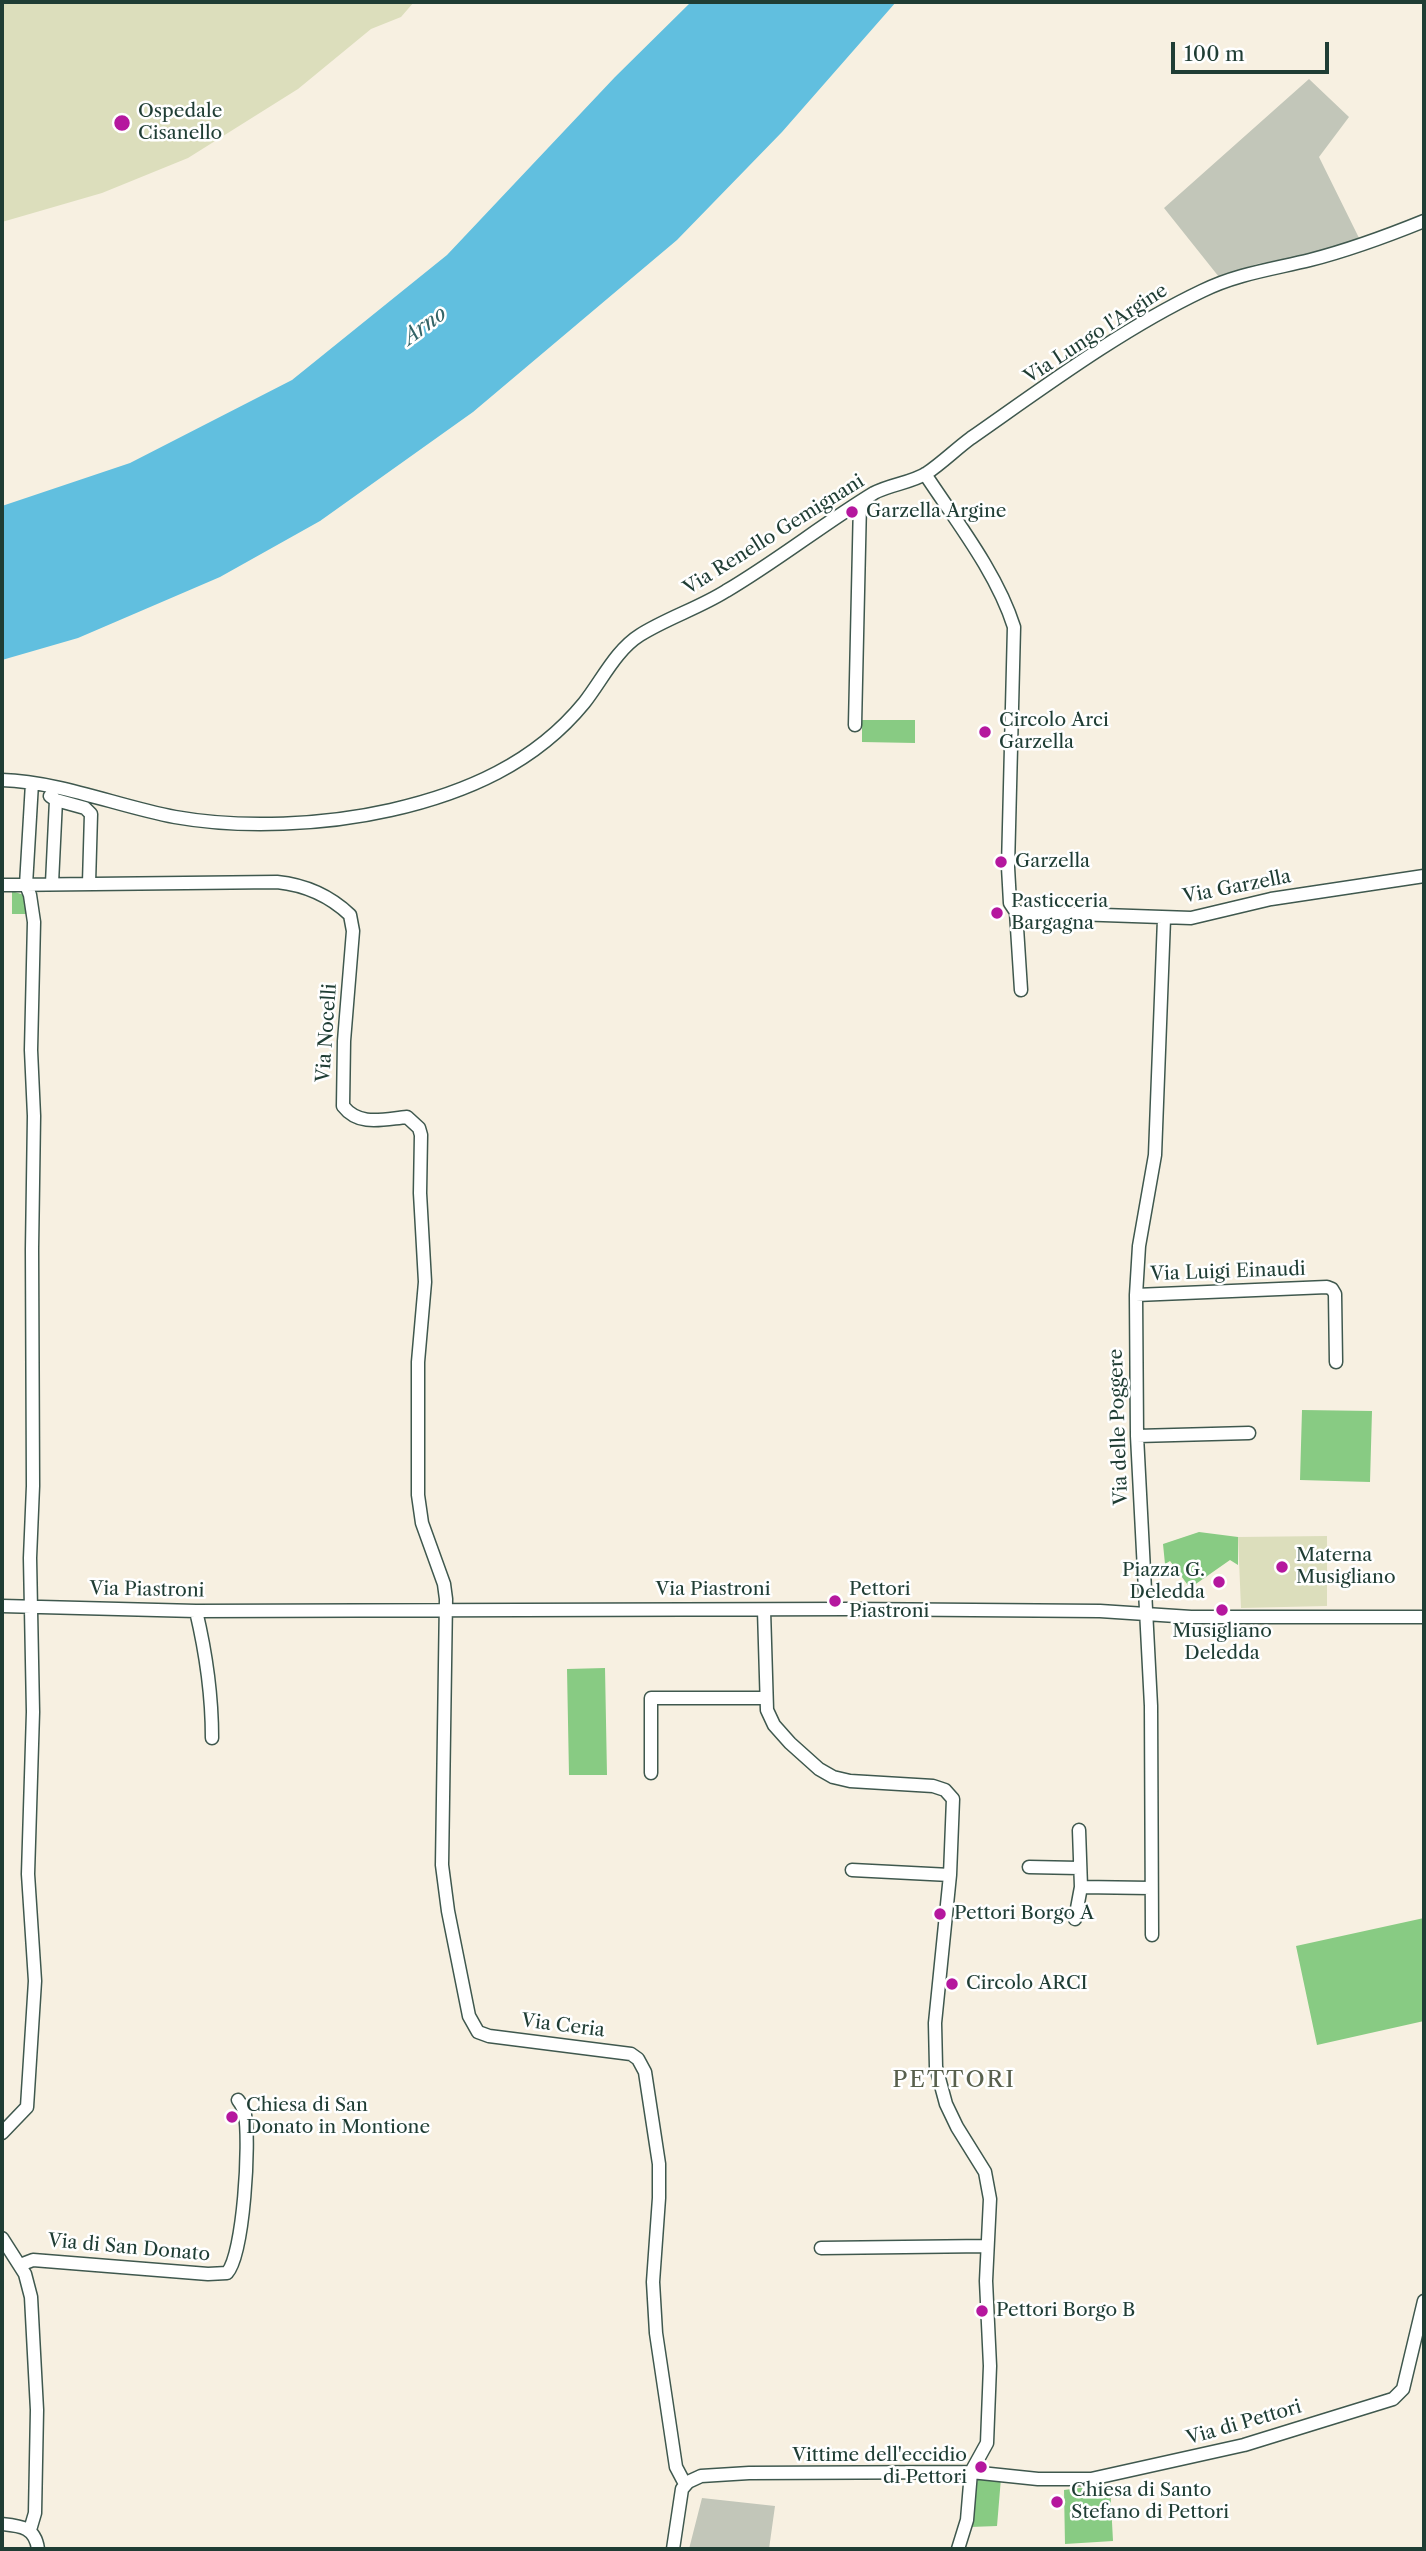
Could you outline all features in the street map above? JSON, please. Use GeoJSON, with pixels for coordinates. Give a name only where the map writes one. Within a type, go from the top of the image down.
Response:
{"type":"FeatureCollection","features":[{"type":"Feature","properties":{"kind":"street","name":"Via Lungo l'Argine"},"geometry":{"type":"LineString","coordinates":[[925,474],[975,436],[1136,326],[1201,291],[1246,274],[1314,259],[1393,234],[1424,221]]}},
{"type":"Feature","properties":{"kind":"street","name":"Via Renello Gemignani"},"geometry":{"type":"LineString","coordinates":[[2,779],[37,784],[171,816],[220,822],[320,821],[358,817],[433,800],[473,785],[531,754],[569,720],[620,653],[635,638],[723,593],[860,502],[889,486],[925,474]]}},
{"type":"Feature","properties":{"kind":"street"},"geometry":{"type":"LineString","coordinates":[[925,474],[1003,598],[1014,627],[1009,867],[1010,902],[1016,912],[1021,990]]}},
{"type":"Feature","properties":{"kind":"street"},"geometry":{"type":"LineString","coordinates":[[855,724],[860,502]]}},
{"type":"Feature","properties":{"kind":"street"},"geometry":{"type":"LineString","coordinates":[[37,784],[56,800],[85,808],[91,814],[89,883]]}},
{"type":"Feature","properties":{"kind":"street"},"geometry":{"type":"LineString","coordinates":[[2,2133],[27,2107],[34,1981],[28,1890],[33,1712],[31,1606],[34,1116],[31,1022],[34,922],[26,885],[37,784]]}},
{"type":"Feature","properties":{"kind":"street"},"geometry":{"type":"LineString","coordinates":[[51,883],[56,800]]}},
{"type":"Feature","properties":{"kind":"street","name":"Via Garzella"},"geometry":{"type":"LineString","coordinates":[[1016,912],[1191,918],[1271,900],[1424,876]]}},
{"type":"Feature","properties":{"kind":"street","name":"Via Nocelli"},"geometry":{"type":"LineString","coordinates":[[2,885],[291,884],[317,891],[350,915],[353,931],[344,1041],[343,1106],[355,1118],[366,1120],[407,1117],[419,1128],[421,1135],[420,1193],[425,1282],[418,1362],[418,1495],[422,1523],[443,1584],[447,1610]]}},
{"type":"Feature","properties":{"kind":"street","name":"Via delle Poggere"},"geometry":{"type":"LineString","coordinates":[[1152,1935],[1151,1706],[1137,1436],[1136,1295],[1139,1246],[1155,1155],[1164,919]]}},
{"type":"Feature","properties":{"kind":"street","name":"Via Luigi Einaudi"},"geometry":{"type":"LineString","coordinates":[[1136,1295],[1327,1287],[1335,1294],[1336,1362]]}},
{"type":"Feature","properties":{"kind":"street"},"geometry":{"type":"LineString","coordinates":[[1137,1436],[1249,1433]]}},
{"type":"Feature","properties":{"kind":"street","name":"Via Piastroni"},"geometry":{"type":"LineString","coordinates":[[2,1606],[196,1611],[764,1610],[1147,1613],[1227,1618],[1424,1617]]}},
{"type":"Feature","properties":{"kind":"street","name":"Via Ceria"},"geometry":{"type":"LineString","coordinates":[[447,1610],[441,1803],[442,1865],[448,1911],[470,2016],[478,2032],[489,2036],[631,2054],[638,2059],[645,2072],[659,2164],[653,2283],[656,2333],[676,2467],[685,2484]]}},
{"type":"Feature","properties":{"kind":"street"},"geometry":{"type":"LineString","coordinates":[[764,1610],[765,1698],[770,1718],[778,1731],[801,1754],[827,1774],[850,1781],[933,1786],[949,1793],[955,1808],[935,2024],[936,2067],[946,2105],[963,2138],[981,2163],[988,2181],[990,2199],[986,2290],[989,2379],[987,2443],[971,2472],[967,2520],[958,2549]]}},
{"type":"Feature","properties":{"kind":"street"},"geometry":{"type":"LineString","coordinates":[[196,1611],[212,1698],[212,1738]]}},
{"type":"Feature","properties":{"kind":"street"},"geometry":{"type":"LineString","coordinates":[[651,1773],[651,1698],[765,1698]]}},
{"type":"Feature","properties":{"kind":"street"},"geometry":{"type":"LineString","coordinates":[[1075,1919],[1081,1887],[1079,1830]]}},
{"type":"Feature","properties":{"kind":"street"},"geometry":{"type":"LineString","coordinates":[[1029,1867],[1079,1868]]}},
{"type":"Feature","properties":{"kind":"street"},"geometry":{"type":"LineString","coordinates":[[852,1870],[950,1875]]}},
{"type":"Feature","properties":{"kind":"street"},"geometry":{"type":"LineString","coordinates":[[1081,1887],[1151,1888]]}},
{"type":"Feature","properties":{"kind":"street","name":"Via di San Donato"},"geometry":{"type":"LineString","coordinates":[[20,2265],[33,2260],[208,2274],[227,2273],[233,2263],[239,2241],[244,2189],[246,2125],[245,2113],[238,2100]]}},
{"type":"Feature","properties":{"kind":"street"},"geometry":{"type":"LineString","coordinates":[[2,2238],[25,2274],[31,2297],[36,2383],[35,2514],[30,2530]]}},
{"type":"Feature","properties":{"kind":"street"},"geometry":{"type":"LineString","coordinates":[[821,2248],[987,2246]]}},
{"type":"Feature","properties":{"kind":"street","name":"Via di Pettori"},"geometry":{"type":"LineString","coordinates":[[685,2484],[701,2476],[731,2474],[971,2472],[1038,2479],[1091,2479],[1244,2445],[1393,2399],[1403,2389],[1424,2301]]}},
{"type":"Feature","properties":{"kind":"street"},"geometry":{"type":"LineString","coordinates":[[981,2455],[999,2474]]}},
{"type":"Feature","properties":{"kind":"street"},"geometry":{"type":"LineString","coordinates":[[673,2549],[680,2496],[685,2484]]}},
{"type":"Feature","properties":{"kind":"street"},"geometry":{"type":"LineString","coordinates":[[2,2524],[22,2526],[30,2530],[36,2538],[38,2549]]}},
{"type":"Feature","properties":{"kind":"shaded area","name":"Ospedale Cisanello"},"geometry":{"type":"Polygon","coordinates":[[[2,2],[414,2],[401,17],[371,29],[298,89],[188,158],[102,193],[2,222],[2,2]]]}},
{"type":"Feature","properties":{"kind":"shaded area"},"geometry":{"type":"Polygon","coordinates":[[[1309,79],[1349,117],[1319,157],[1360,240],[1310,254],[1257,264],[1219,277],[1164,208],[1309,79]]]}},
{"type":"Feature","properties":{"kind":"shaded area"},"geometry":{"type":"Polygon","coordinates":[[[1327,1536],[1327,1606],[1241,1608],[1238,1537],[1327,1536]]]}},
{"type":"Feature","properties":{"kind":"shaded area"},"geometry":{"type":"Polygon","coordinates":[[[702,2498],[775,2506],[769,2549],[689,2549],[702,2498]]]}},
{"type":"Feature","properties":{"kind":"green space"},"geometry":{"type":"Polygon","coordinates":[[[862,720],[915,720],[915,743],[862,742],[862,720]]]}},
{"type":"Feature","properties":{"kind":"green space"},"geometry":{"type":"Polygon","coordinates":[[[12,891],[24,895],[28,914],[12,914],[12,891]]]}},
{"type":"Feature","properties":{"kind":"green space"},"geometry":{"type":"Polygon","coordinates":[[[1302,1410],[1372,1411],[1370,1482],[1300,1480],[1302,1410]]]}},
{"type":"Feature","properties":{"kind":"green space"},"geometry":{"type":"Polygon","coordinates":[[[1199,1532],[1238,1537],[1238,1565],[1230,1560],[1190,1588],[1170,1561],[1165,1564],[1163,1544],[1199,1532]]]}},
{"type":"Feature","properties":{"kind":"green space"},"geometry":{"type":"Polygon","coordinates":[[[605,1668],[607,1775],[569,1775],[567,1669],[605,1668]]]}},
{"type":"Feature","properties":{"kind":"green space"},"geometry":{"type":"Polygon","coordinates":[[[1424,1918],[1424,2021],[1317,2045],[1296,1946],[1424,1918]]]}},
{"type":"Feature","properties":{"kind":"green space"},"geometry":{"type":"Polygon","coordinates":[[[978,2477],[1001,2478],[997,2526],[970,2527],[978,2477]]]}},
{"type":"Feature","properties":{"kind":"green space"},"geometry":{"type":"Polygon","coordinates":[[[1110,2484],[1113,2541],[1065,2544],[1064,2490],[1110,2484]]]}},
{"type":"Feature","properties":{"kind":"water","name":"Arno"},"geometry":{"type":"Polygon","coordinates":[[[691,2],[896,2],[782,132],[677,240],[473,412],[320,521],[220,577],[78,638],[2,660],[2,506],[130,463],[292,380],[447,255],[615,77],[691,2]]]}},
{"type":"Feature","properties":{"kind":"place","name":"Ospedale Cisanello"},"geometry":{"type":"Point","coordinates":[122,123]}},
{"type":"Feature","properties":{"kind":"place","name":"Garzella Argine"},"geometry":{"type":"Point","coordinates":[852,512]}},
{"type":"Feature","properties":{"kind":"place","name":"Circolo Arci Garzella"},"geometry":{"type":"Point","coordinates":[985,732]}},
{"type":"Feature","properties":{"kind":"place","name":"Garzella"},"geometry":{"type":"Point","coordinates":[1001,862]}},
{"type":"Feature","properties":{"kind":"place","name":"Pasticceria Bargagna"},"geometry":{"type":"Point","coordinates":[997,913]}},
{"type":"Feature","properties":{"kind":"place","name":"Materna Musigliano"},"geometry":{"type":"Point","coordinates":[1282,1567]}},
{"type":"Feature","properties":{"kind":"place","name":"Piazza G. Deledda"},"geometry":{"type":"Point","coordinates":[1219,1582]}},
{"type":"Feature","properties":{"kind":"place","name":"Pettori Piastroni"},"geometry":{"type":"Point","coordinates":[835,1601]}},
{"type":"Feature","properties":{"kind":"place","name":"Musigliano Deledda"},"geometry":{"type":"Point","coordinates":[1222,1610]}},
{"type":"Feature","properties":{"kind":"place","name":"Pettori Borgo A"},"geometry":{"type":"Point","coordinates":[940,1914]}},
{"type":"Feature","properties":{"kind":"place","name":"Circolo ARCI"},"geometry":{"type":"Point","coordinates":[952,1984]}},
{"type":"Feature","properties":{"kind":"place","name":"Chiesa di San Donato in Montione"},"geometry":{"type":"Point","coordinates":[232,2117]}},
{"type":"Feature","properties":{"kind":"place","name":"Pettori Borgo B"},"geometry":{"type":"Point","coordinates":[982,2311]}},
{"type":"Feature","properties":{"kind":"place","name":"Vittime dell'eccidio di Pettori"},"geometry":{"type":"Point","coordinates":[981,2467]}},
{"type":"Feature","properties":{"kind":"place","name":"Chiesa di Santo Stefano di Pettori"},"geometry":{"type":"Point","coordinates":[1057,2502]}},
{"type":"Feature","properties":{"kind":"district","name":"PETTORI"},"geometry":{"type":"Point","coordinates":[954,2080]}}]}
